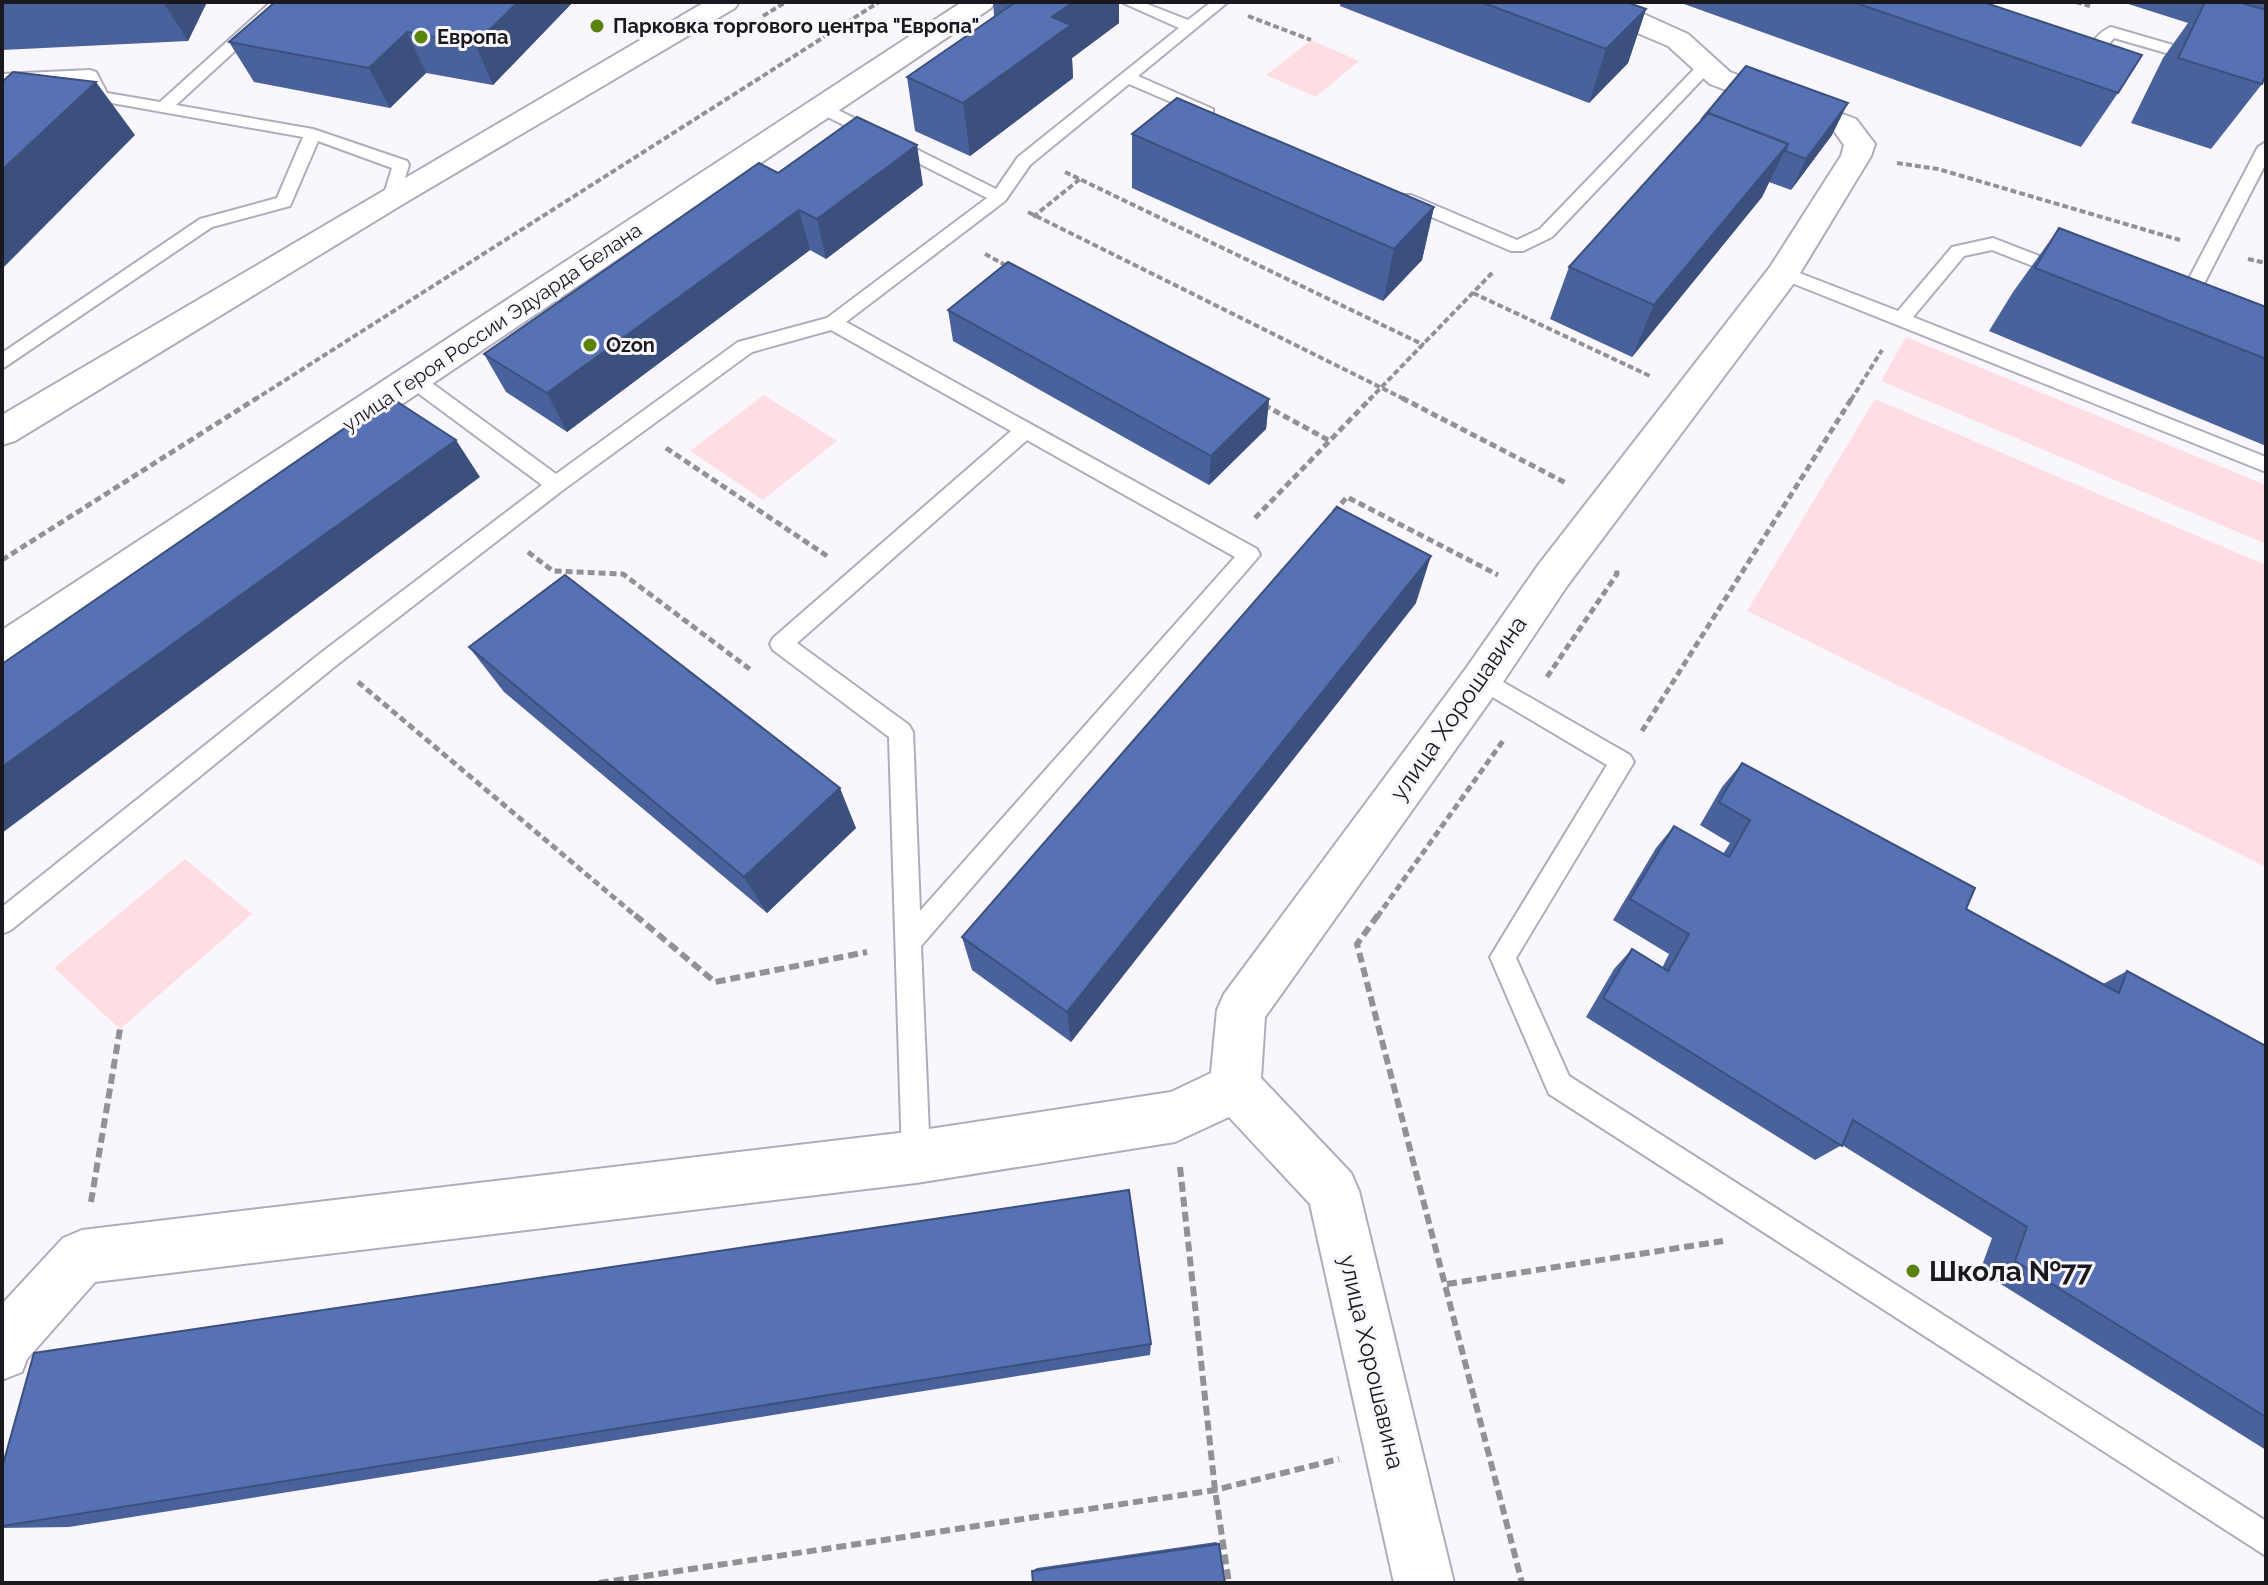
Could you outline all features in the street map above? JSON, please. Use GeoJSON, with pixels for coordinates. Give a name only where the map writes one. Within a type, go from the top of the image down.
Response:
{"type":"FeatureCollection","features":[{"type":"Feature","properties":{"kind":"street"},"geometry":{"type":"LineString","coordinates":[[2,432],[392,197],[725,2]]}},
{"type":"Feature","properties":{"kind":"street","name":"улица Героя России Эдуарда Белана"},"geometry":{"type":"LineString","coordinates":[[2,651],[981,2]]}},
{"type":"Feature","properties":{"kind":"street"},"geometry":{"type":"LineString","coordinates":[[1601,2],[1612,12],[1678,40],[1720,78],[1845,125],[1860,144],[1856,156]]}},
{"type":"Feature","properties":{"kind":"street","name":"улица Хорошавина"},"geometry":{"type":"LineString","coordinates":[[1424,1583],[1333,1191],[1235,1087],[1241,1010],[1482,679],[1538,596],[1783,273],[1856,156]]}},
{"type":"Feature","properties":{"kind":"street"},"geometry":{"type":"LineString","coordinates":[[3,1346],[82,1257],[916,1157],[1175,1117],[1235,1087]]}},
{"type":"Feature","properties":{"kind":"lane"},"geometry":{"type":"LineString","coordinates":[[163,108],[280,2]]}},
{"type":"Feature","properties":{"kind":"lane"},"geometry":{"type":"LineString","coordinates":[[1129,2],[1188,26]]}},
{"type":"Feature","properties":{"kind":"lane"},"geometry":{"type":"LineString","coordinates":[[2,922],[330,658],[556,485],[745,347],[833,323],[999,197],[1030,155],[1219,3]]}},
{"type":"Feature","properties":{"kind":"lane"},"geometry":{"type":"LineString","coordinates":[[2064,57],[2092,54],[2111,32],[2224,65]]}},
{"type":"Feature","properties":{"kind":"lane"},"geometry":{"type":"LineString","coordinates":[[1386,190],[1517,247],[1546,233],[1706,66]]}},
{"type":"Feature","properties":{"kind":"lane"},"geometry":{"type":"LineString","coordinates":[[2,79],[90,75],[101,97],[313,134],[401,165],[392,197]]}},
{"type":"Feature","properties":{"kind":"lane"},"geometry":{"type":"LineString","coordinates":[[1126,77],[1227,121]]}},
{"type":"Feature","properties":{"kind":"lane"},"geometry":{"type":"LineString","coordinates":[[822,108],[999,197]]}},
{"type":"Feature","properties":{"kind":"lane"},"geometry":{"type":"LineString","coordinates":[[2,362],[206,223],[284,202],[313,134]]}},
{"type":"Feature","properties":{"kind":"lane"},"geometry":{"type":"LineString","coordinates":[[2178,317],[2266,147]]}},
{"type":"Feature","properties":{"kind":"lane"},"geometry":{"type":"LineString","coordinates":[[1901,319],[1958,251],[1993,244],[2078,277]]}},
{"type":"Feature","properties":{"kind":"lane"},"geometry":{"type":"LineString","coordinates":[[1783,273],[2266,465]]}},
{"type":"Feature","properties":{"kind":"lane"},"geometry":{"type":"LineString","coordinates":[[833,323],[1249,555],[907,944]]}},
{"type":"Feature","properties":{"kind":"lane"},"geometry":{"type":"LineString","coordinates":[[414,380],[556,485]]}},
{"type":"Feature","properties":{"kind":"lane"},"geometry":{"type":"LineString","coordinates":[[916,1157],[901,732],[781,644],[1025,430]]}},
{"type":"Feature","properties":{"kind":"lane"},"geometry":{"type":"LineString","coordinates":[[1482,679],[1622,762],[1503,957],[1559,1085],[2266,1540]]}},
{"type":"Feature","properties":{"kind":"path"},"geometry":{"type":"LineString","coordinates":[[2,560],[879,2]]}},
{"type":"Feature","properties":{"kind":"path"},"geometry":{"type":"LineString","coordinates":[[1219,3],[1311,40]]}},
{"type":"Feature","properties":{"kind":"path"},"geometry":{"type":"LineString","coordinates":[[1030,155],[1424,345]]}},
{"type":"Feature","properties":{"kind":"path"},"geometry":{"type":"LineString","coordinates":[[1856,156],[1938,169],[2266,263]]}},
{"type":"Feature","properties":{"kind":"path"},"geometry":{"type":"LineString","coordinates":[[1229,544],[1517,247]]}},
{"type":"Feature","properties":{"kind":"path"},"geometry":{"type":"LineString","coordinates":[[985,254],[1013,269]]}},
{"type":"Feature","properties":{"kind":"path"},"geometry":{"type":"LineString","coordinates":[[1473,293],[1689,394]]}},
{"type":"Feature","properties":{"kind":"path"},"geometry":{"type":"LineString","coordinates":[[1622,762],[1901,319]]}},
{"type":"Feature","properties":{"kind":"path"},"geometry":{"type":"LineString","coordinates":[[1261,404],[1330,441]]}},
{"type":"Feature","properties":{"kind":"path"},"geometry":{"type":"LineString","coordinates":[[635,427],[857,577]]}},
{"type":"Feature","properties":{"kind":"path"},"geometry":{"type":"LineString","coordinates":[[1327,520],[1347,497],[1538,596]]}},
{"type":"Feature","properties":{"kind":"path"},"geometry":{"type":"LineString","coordinates":[[498,529],[553,571],[623,574],[763,679]]}},
{"type":"Feature","properties":{"kind":"path"},"geometry":{"type":"LineString","coordinates":[[330,658],[715,982],[907,944]]}},
{"type":"Feature","properties":{"kind":"path"},"geometry":{"type":"LineString","coordinates":[[82,1257],[120,1029]]}},
{"type":"Feature","properties":{"kind":"path"},"geometry":{"type":"LineString","coordinates":[[1175,1117],[1215,1490],[1229,1583]]}},
{"type":"Feature","properties":{"kind":"path"},"geometry":{"type":"LineString","coordinates":[[1447,1284],[1782,1231]]}},
{"type":"Feature","properties":{"kind":"path"},"geometry":{"type":"LineString","coordinates":[[599,1583],[1215,1490],[1391,1446]]}},
{"type":"Feature","properties":{"kind":"shaded area"},"geometry":{"type":"Polygon","coordinates":[[[1311,40],[1359,61],[1316,97],[1266,75],[1311,40]]]}},
{"type":"Feature","properties":{"kind":"shaded area"},"geometry":{"type":"Polygon","coordinates":[[[1906,337],[2266,485],[2266,544],[1881,381],[1906,337]]]}},
{"type":"Feature","properties":{"kind":"shaded area"},"geometry":{"type":"Polygon","coordinates":[[[764,395],[837,441],[763,500],[690,451],[764,395]]]}},
{"type":"Feature","properties":{"kind":"shaded area"},"geometry":{"type":"Polygon","coordinates":[[[1875,399],[2266,565],[2266,867],[1747,611],[1875,399]]]}},
{"type":"Feature","properties":{"kind":"shaded area"},"geometry":{"type":"Polygon","coordinates":[[[185,859],[252,914],[120,1029],[54,968],[185,859]]]}},
{"type":"Feature","properties":{"kind":"building"},"geometry":{"type":"Polygon","coordinates":[[[275,2],[518,2],[475,44],[407,32],[369,68],[229,42],[275,2]]]}},
{"type":"Feature","properties":{"kind":"building"},"geometry":{"type":"Polygon","coordinates":[[[1009,2],[1073,2],[1052,17],[1071,25],[963,103],[907,77],[1013,4],[1009,2]]]}},
{"type":"Feature","properties":{"kind":"building"},"geometry":{"type":"Polygon","coordinates":[[[1481,2],[1626,2],[1646,9],[1606,49],[1481,2]]]}},
{"type":"Feature","properties":{"kind":"building"},"geometry":{"type":"Polygon","coordinates":[[[1853,2],[1983,2],[2142,55],[2118,93],[1853,2]]]}},
{"type":"Feature","properties":{"kind":"building"},"geometry":{"type":"Polygon","coordinates":[[[2205,2],[2239,2],[2266,10],[2266,74],[2262,84],[2178,58],[2205,2]]]}},
{"type":"Feature","properties":{"kind":"building"},"geometry":{"type":"Polygon","coordinates":[[[1746,66],[1848,103],[1806,159],[1785,151],[1788,144],[1708,113],[1701,120],[1746,66]]]}},
{"type":"Feature","properties":{"kind":"building"},"geometry":{"type":"Polygon","coordinates":[[[13,72],[96,82],[2,170],[2,82],[13,72]]]}},
{"type":"Feature","properties":{"kind":"building"},"geometry":{"type":"Polygon","coordinates":[[[1177,98],[1434,207],[1394,249],[1132,134],[1177,98]]]}},
{"type":"Feature","properties":{"kind":"building"},"geometry":{"type":"Polygon","coordinates":[[[1708,113],[1788,144],[1654,305],[1569,267],[1708,113]]]}},
{"type":"Feature","properties":{"kind":"building"},"geometry":{"type":"Polygon","coordinates":[[[857,117],[917,145],[817,219],[799,210],[547,393],[484,354],[759,163],[778,173],[857,117]]]}},
{"type":"Feature","properties":{"kind":"building"},"geometry":{"type":"Polygon","coordinates":[[[2059,228],[2266,307],[2266,359],[2035,268],[2059,228]]]}},
{"type":"Feature","properties":{"kind":"building"},"geometry":{"type":"Polygon","coordinates":[[[1008,262],[1269,399],[1211,456],[948,310],[1008,262]]]}},
{"type":"Feature","properties":{"kind":"building"},"geometry":{"type":"Polygon","coordinates":[[[390,397],[456,440],[2,767],[2,664],[390,397]]]}},
{"type":"Feature","properties":{"kind":"building"},"geometry":{"type":"Polygon","coordinates":[[[1337,507],[1431,556],[1067,1012],[962,937],[1337,507]]]}},
{"type":"Feature","properties":{"kind":"building"},"geometry":{"type":"Polygon","coordinates":[[[565,575],[840,788],[744,877],[469,647],[565,575]]]}},
{"type":"Feature","properties":{"kind":"building"},"geometry":{"type":"Polygon","coordinates":[[[1742,763],[1975,888],[1966,909],[2119,993],[2127,971],[2266,1046],[2266,1417],[2015,1261],[2027,1227],[1853,1120],[1842,1146],[1603,998],[1632,949],[1668,971],[1689,934],[1630,899],[1674,826],[1729,857],[1750,820],[1719,802],[1742,763]]]}},
{"type":"Feature","properties":{"kind":"building"},"geometry":{"type":"Polygon","coordinates":[[[1129,1190],[1151,1344],[2,1526],[2,1468],[34,1353],[1129,1190]]]}},
{"type":"Feature","properties":{"kind":"building"},"geometry":{"type":"Polygon","coordinates":[[[1219,1544],[1225,1583],[1033,1583],[1032,1571],[1219,1544]]]}},
{"type":"Feature","properties":{"kind":"place","name":"Парковка торгового центра \"Европа\""},"geometry":{"type":"Point","coordinates":[597,26]}},
{"type":"Feature","properties":{"kind":"place","name":"Европа"},"geometry":{"type":"Point","coordinates":[421,37]}},
{"type":"Feature","properties":{"kind":"place","name":"Ozon"},"geometry":{"type":"Point","coordinates":[590,345]}},
{"type":"Feature","properties":{"kind":"place","name":"Школа №77"},"geometry":{"type":"Point","coordinates":[1913,1271]}}]}
